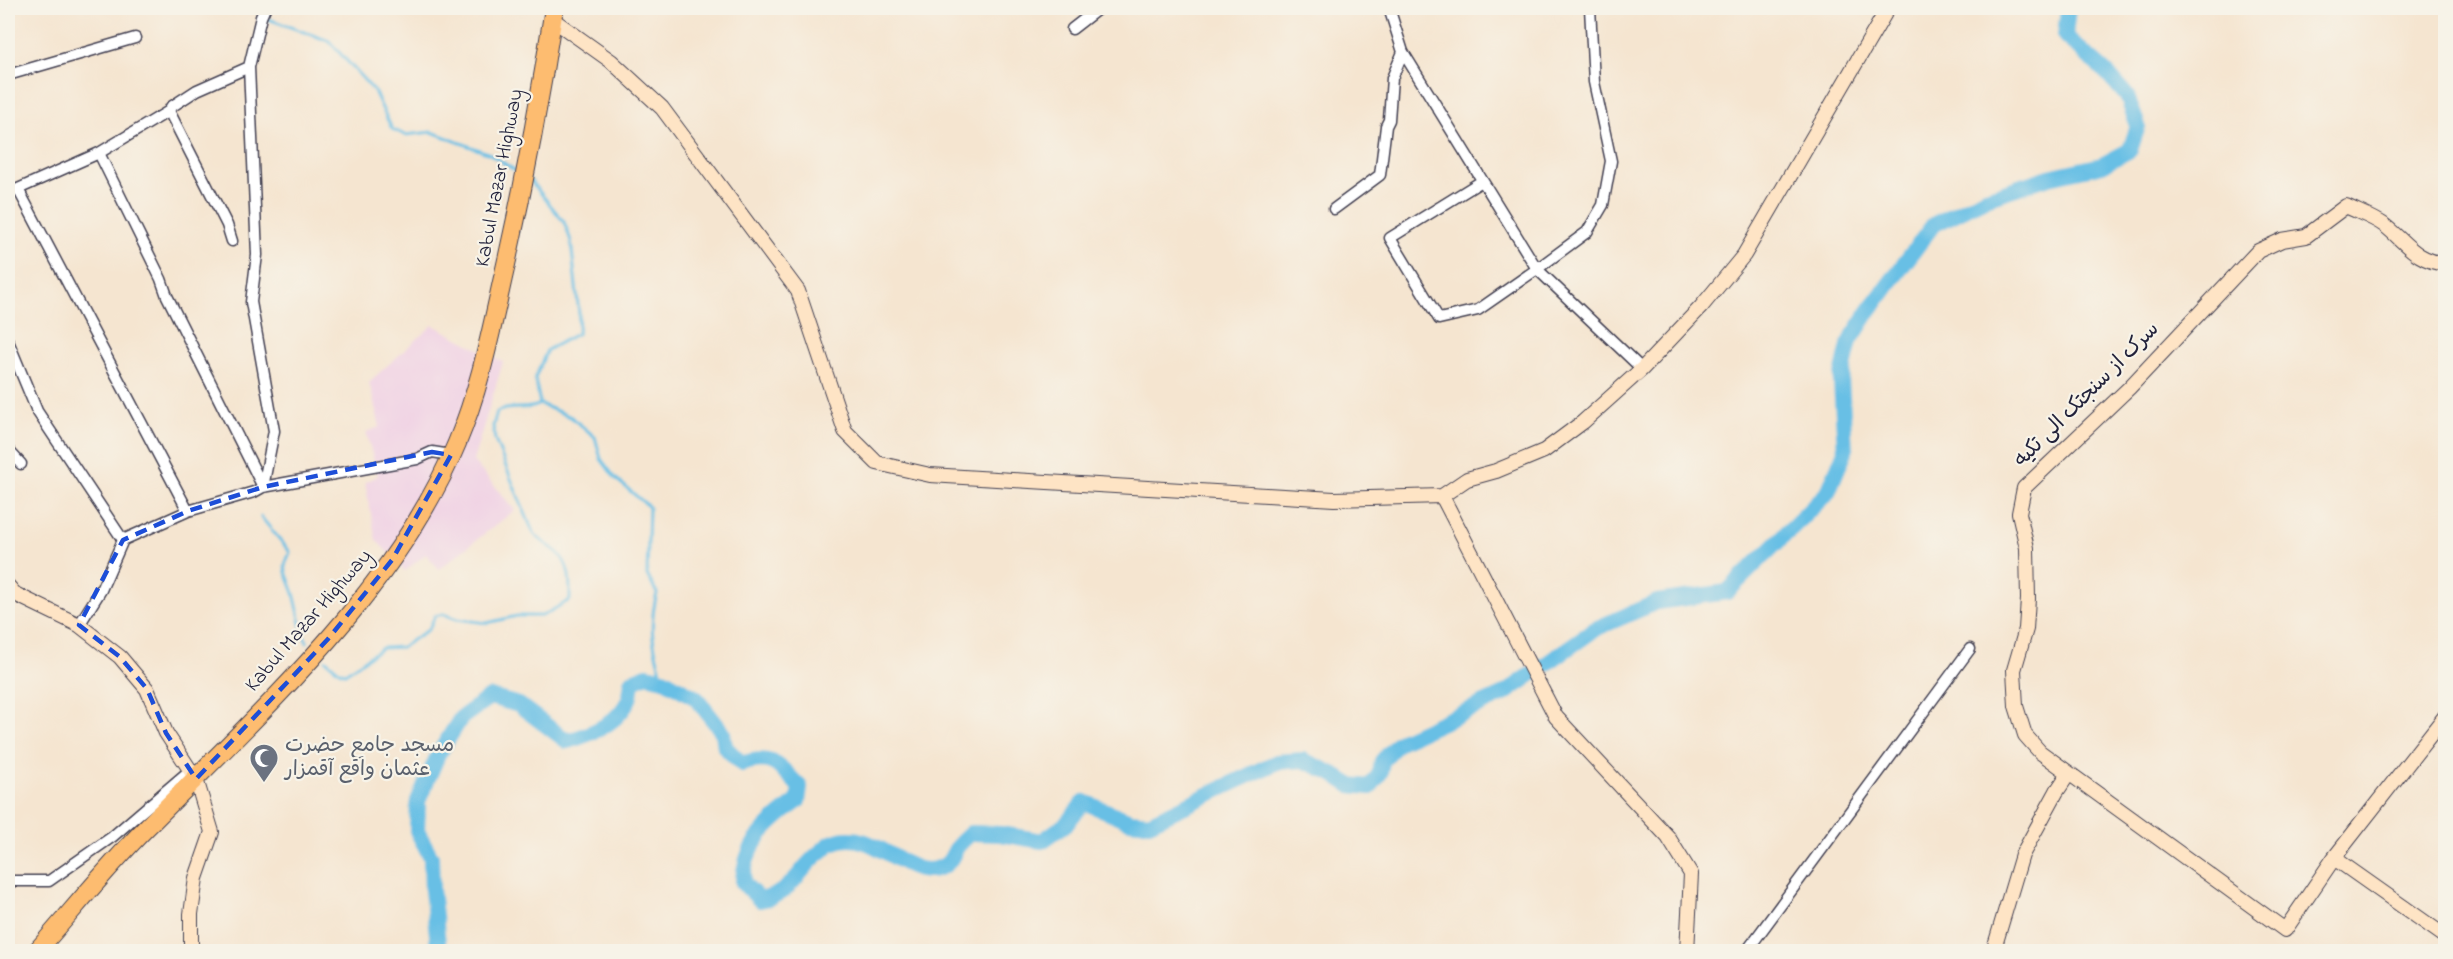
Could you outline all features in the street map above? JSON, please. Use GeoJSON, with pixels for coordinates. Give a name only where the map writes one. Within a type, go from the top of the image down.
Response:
{"type":"FeatureCollection","features":[{"type":"Feature","properties":{"kind":"highway","name":"Kabul Mazar Highway"},"geometry":{"type":"LineString","coordinates":[[36,951],[193,775],[328,639],[392,560],[432,494],[452,455],[479,385],[523,191],[553,13]]}},
{"type":"Feature","properties":{"kind":"main road"},"geometry":{"type":"LineString","coordinates":[[553,13],[662,108],[798,291],[845,430],[877,463],[930,475],[1322,499],[1442,496],[1467,479],[1497,471],[1544,451],[1583,422],[1642,369],[1701,307],[1744,255],[1888,8]]}},
{"type":"Feature","properties":{"kind":"main road","name":"سرک از سنجتک الی تکیه"},"geometry":{"type":"LineString","coordinates":[[2334,858],[2285,930],[2040,752],[2025,735],[2016,706],[2014,670],[2026,629],[2028,599],[2027,548],[2019,513],[2024,488],[2129,388],[2258,251],[2282,240],[2306,236],[2346,206],[2382,223],[2416,254],[2429,262],[2445,264]]}},
{"type":"Feature","properties":{"kind":"main road"},"geometry":{"type":"LineString","coordinates":[[1442,496],[1556,717],[1668,837],[1691,874],[1687,951]]}},
{"type":"Feature","properties":{"kind":"main road"},"geometry":{"type":"LineString","coordinates":[[8,586],[15,594],[79,624],[120,657],[147,689],[166,733],[193,775],[212,832],[196,878],[191,914],[191,951]]}},
{"type":"Feature","properties":{"kind":"main road"},"geometry":{"type":"LineString","coordinates":[[2445,715],[2334,858],[2445,937]]}},
{"type":"Feature","properties":{"kind":"main road"},"geometry":{"type":"LineString","coordinates":[[1994,951],[2022,855],[2069,773]]}},
{"type":"Feature","properties":{"kind":"street"},"geometry":{"type":"LineString","coordinates":[[263,487],[274,431],[251,302],[257,255],[249,67],[261,17],[266,8]]}},
{"type":"Feature","properties":{"kind":"street"},"geometry":{"type":"LineString","coordinates":[[1072,29],[1099,8]]}},
{"type":"Feature","properties":{"kind":"street"},"geometry":{"type":"LineString","coordinates":[[1389,8],[1403,52],[1537,269],[1642,369]]}},
{"type":"Feature","properties":{"kind":"street"},"geometry":{"type":"LineString","coordinates":[[1482,181],[1390,238],[1439,319],[1478,310],[1537,269],[1587,232],[1603,205],[1611,161],[1594,82],[1590,8]]}},
{"type":"Feature","properties":{"kind":"street"},"geometry":{"type":"LineString","coordinates":[[8,75],[135,38]]}},
{"type":"Feature","properties":{"kind":"street"},"geometry":{"type":"LineString","coordinates":[[1334,209],[1380,175],[1386,126],[1389,120],[1392,78],[1403,52]]}},
{"type":"Feature","properties":{"kind":"street"},"geometry":{"type":"LineString","coordinates":[[188,511],[19,195],[18,189],[99,153],[169,111],[171,107],[197,90],[249,67]]}},
{"type":"Feature","properties":{"kind":"street"},"geometry":{"type":"LineString","coordinates":[[169,111],[227,225],[232,241]]}},
{"type":"Feature","properties":{"kind":"street"},"geometry":{"type":"LineString","coordinates":[[99,153],[161,279],[167,296],[263,487]]}},
{"type":"Feature","properties":{"kind":"street"},"geometry":{"type":"LineString","coordinates":[[8,341],[37,411],[123,540]]}},
{"type":"Feature","properties":{"kind":"street"},"geometry":{"type":"LineString","coordinates":[[8,450],[21,464]]}},
{"type":"Feature","properties":{"kind":"street"},"geometry":{"type":"LineString","coordinates":[[79,624],[101,590],[123,540],[188,511],[254,492],[263,487],[417,459],[432,452],[452,455]]}},
{"type":"Feature","properties":{"kind":"street"},"geometry":{"type":"LineString","coordinates":[[1746,951],[1777,913],[1828,839],[1970,649]]}},
{"type":"Feature","properties":{"kind":"street"},"geometry":{"type":"LineString","coordinates":[[8,881],[49,881],[112,837],[193,775]]}},
{"type":"Feature","properties":{"kind":"highlighted area"},"geometry":{"type":"Polygon","coordinates":[[[432,452],[451,455],[392,560],[328,639],[196,779],[166,733],[147,689],[120,657],[79,625],[123,540],[188,511],[263,487],[432,452]]]}},
{"type":"Feature","properties":{"kind":"shaded area"},"geometry":{"type":"Polygon","coordinates":[[[433,325],[503,362],[473,461],[515,510],[439,569],[426,554],[405,571],[376,540],[365,482],[378,476],[366,432],[380,427],[369,382],[433,325]]]}},
{"type":"Feature","properties":{"kind":"waterway"},"geometry":{"type":"LineString","coordinates":[[439,952],[431,857],[417,831],[418,801],[438,755],[461,718],[490,697],[519,705],[567,741],[603,727],[611,721],[629,699],[632,681],[647,675],[663,679],[696,698],[723,733],[725,747],[742,764],[761,760],[769,761],[781,768],[800,787],[798,801],[768,826],[748,857],[743,883],[760,900],[781,892],[814,857],[830,844],[850,839],[879,848],[919,869],[932,870],[945,865],[958,846],[971,833],[1001,834],[1042,841],[1066,824],[1084,802],[1130,821],[1149,823],[1277,762],[1303,760],[1350,785],[1370,787],[1380,773],[1382,761],[1399,742],[1504,694],[1595,629],[1657,602],[1727,592],[1828,492],[1845,451],[1841,380],[1850,341],[1869,311],[1933,225],[1986,198],[2049,177],[2102,165],[2130,150],[2138,126],[2127,96],[2107,73],[2065,36],[2068,8]]}},
{"type":"Feature","properties":{"kind":"waterway"},"geometry":{"type":"LineString","coordinates":[[263,17],[329,41],[374,91],[392,129],[405,135],[432,132],[490,154],[519,173]]}},
{"type":"Feature","properties":{"kind":"waterway"},"geometry":{"type":"LineString","coordinates":[[530,180],[564,222],[571,241],[579,314],[578,333],[547,350],[535,378],[540,404],[571,417],[595,437],[601,459],[615,478],[649,507],[647,575],[657,593],[652,627],[663,679]]}},
{"type":"Feature","properties":{"kind":"waterway"},"geometry":{"type":"LineString","coordinates":[[326,660],[345,673],[382,648],[402,647],[429,629],[435,616],[443,614],[457,619],[487,623],[517,616],[542,616],[570,600],[566,564],[559,554],[533,532],[495,440],[493,426],[497,412],[508,408],[530,408],[540,404]]}},
{"type":"Feature","properties":{"kind":"waterway"},"geometry":{"type":"LineString","coordinates":[[261,517],[290,552],[285,565],[286,572],[307,642]]}},
{"type":"Feature","properties":{"kind":"place","name":"مسجد جامع حضرت عثمان واقع آقمزار"},"geometry":{"type":"Point","coordinates":[264,784]}}]}
